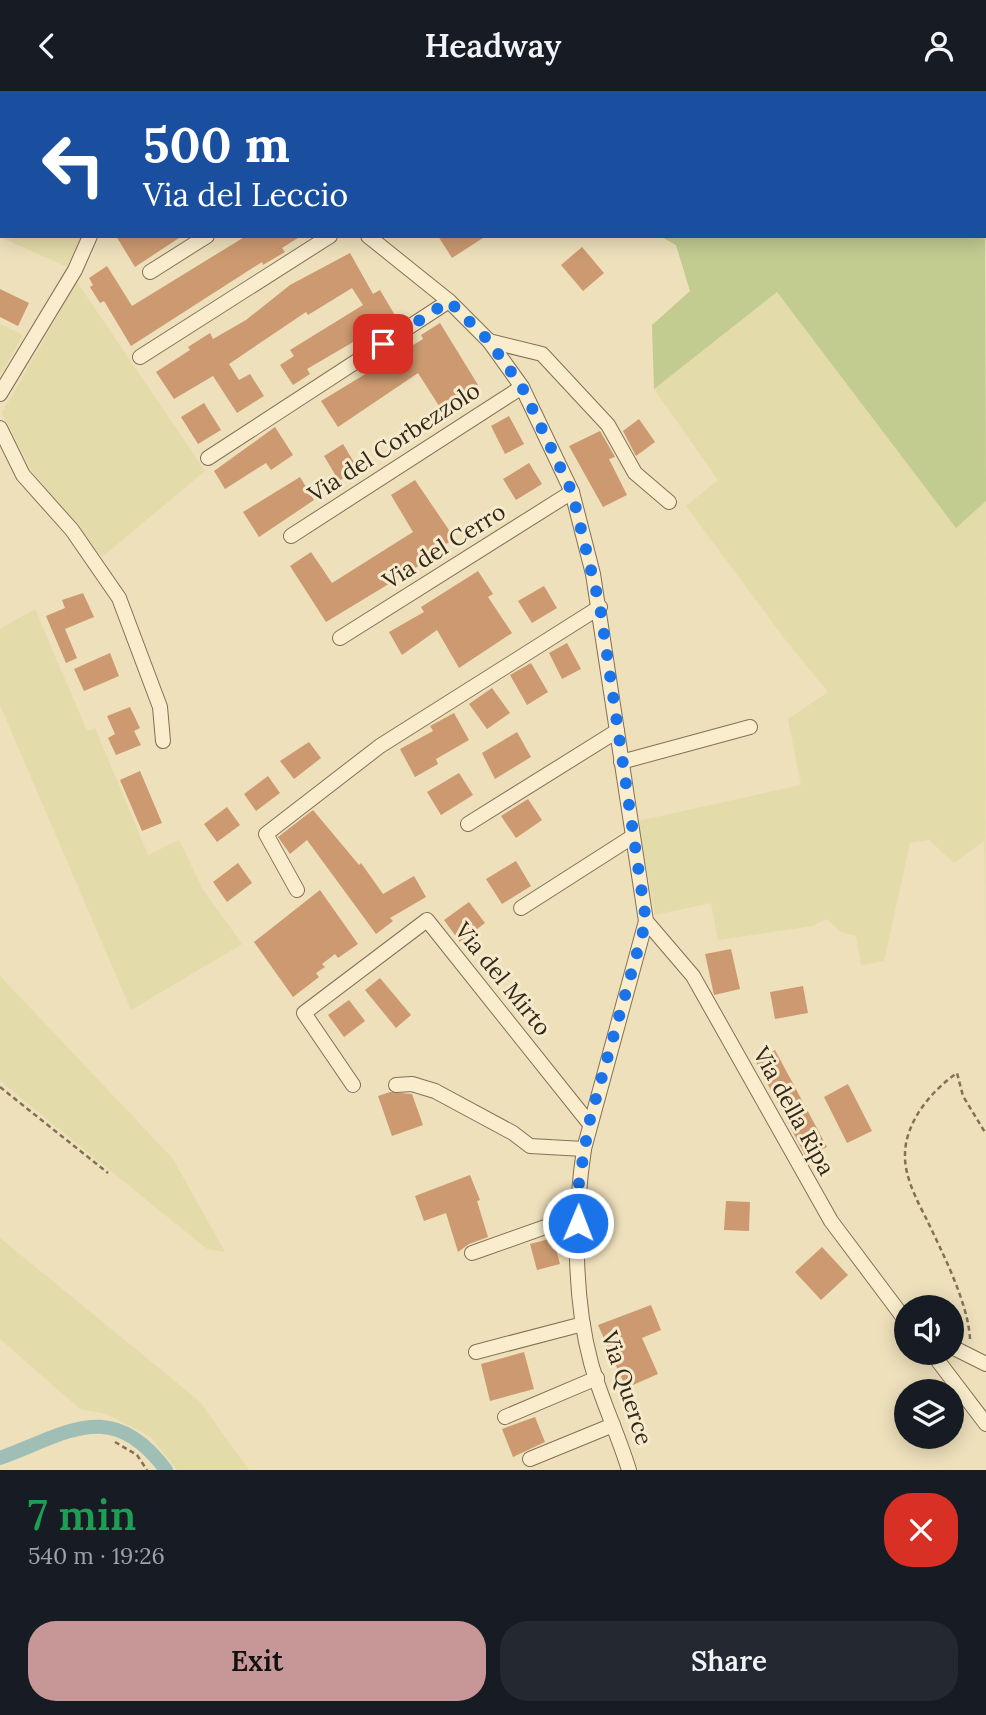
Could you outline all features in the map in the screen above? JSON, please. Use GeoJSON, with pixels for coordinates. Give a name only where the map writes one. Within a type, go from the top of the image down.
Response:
{"type":"FeatureCollection","features":[{"type":"Feature","properties":{"kind":"street"},"geometry":{"type":"LineString","coordinates":[[0,394],[75,270],[89,238]]}},
{"type":"Feature","properties":{"kind":"street"},"geometry":{"type":"LineString","coordinates":[[150,272],[204,238]]}},
{"type":"Feature","properties":{"kind":"street"},"geometry":{"type":"LineString","coordinates":[[140,357],[327,238]]}},
{"type":"Feature","properties":{"kind":"street","name":"Via Querce"},"geometry":{"type":"LineString","coordinates":[[370,238],[449,301],[489,341],[522,387],[572,492],[600,607],[646,921],[584,1149],[579,1219],[580,1308],[597,1378],[629,1470]]}},
{"type":"Feature","properties":{"kind":"street"},"geometry":{"type":"LineString","coordinates":[[208,458],[449,301]]}},
{"type":"Feature","properties":{"kind":"street"},"geometry":{"type":"LineString","coordinates":[[489,341],[542,354],[608,425],[635,473],[669,502]]}},
{"type":"Feature","properties":{"kind":"street","name":"Via del Corbezzolo"},"geometry":{"type":"LineString","coordinates":[[291,536],[522,387]]}},
{"type":"Feature","properties":{"kind":"street"},"geometry":{"type":"LineString","coordinates":[[0,428],[23,475],[72,530],[119,598],[160,707],[163,741]]}},
{"type":"Feature","properties":{"kind":"street","name":"Via del Cerro"},"geometry":{"type":"LineString","coordinates":[[340,638],[572,492]]}},
{"type":"Feature","properties":{"kind":"street"},"geometry":{"type":"LineString","coordinates":[[297,890],[266,834],[380,746],[600,607]]}},
{"type":"Feature","properties":{"kind":"street"},"geometry":{"type":"LineString","coordinates":[[621,762],[750,727]]}},
{"type":"Feature","properties":{"kind":"street"},"geometry":{"type":"LineString","coordinates":[[468,824],[617,731]]}},
{"type":"Feature","properties":{"kind":"street"},"geometry":{"type":"LineString","coordinates":[[521,908],[632,837]]}},
{"type":"Feature","properties":{"kind":"street","name":"Via del Mirto"},"geometry":{"type":"LineString","coordinates":[[353,1085],[304,1013],[427,920],[589,1123]]}},
{"type":"Feature","properties":{"kind":"street","name":"Via della Ripa"},"geometry":{"type":"LineString","coordinates":[[646,921],[693,977],[831,1221],[894,1305]]}},
{"type":"Feature","properties":{"kind":"street"},"geometry":{"type":"LineString","coordinates":[[396,1085],[412,1084],[435,1091],[513,1133],[530,1146],[584,1149]]}},
{"type":"Feature","properties":{"kind":"street"},"geometry":{"type":"LineString","coordinates":[[472,1253],[579,1219]]}},
{"type":"Feature","properties":{"kind":"street"},"geometry":{"type":"LineString","coordinates":[[497,1253],[579,1219]]}},
{"type":"Feature","properties":{"kind":"street"},"geometry":{"type":"LineString","coordinates":[[477,1352],[583,1324]]}},
{"type":"Feature","properties":{"kind":"street"},"geometry":{"type":"LineString","coordinates":[[964,1353],[986,1364]]}},
{"type":"Feature","properties":{"kind":"street"},"geometry":{"type":"LineString","coordinates":[[941,1365],[986,1424]]}},
{"type":"Feature","properties":{"kind":"street"},"geometry":{"type":"LineString","coordinates":[[505,1417],[597,1378]]}},
{"type":"Feature","properties":{"kind":"street"},"geometry":{"type":"LineString","coordinates":[[530,1459],[613,1425]]}},
{"type":"Feature","properties":{"kind":"path"},"geometry":{"type":"LineString","coordinates":[[971,1357],[969,1329],[944,1258],[915,1196],[905,1157],[913,1124],[928,1097],[957,1073],[963,1096],[986,1134]]}},
{"type":"Feature","properties":{"kind":"path"},"geometry":{"type":"LineString","coordinates":[[0,1087],[108,1173]]}},
{"type":"Feature","properties":{"kind":"path"},"geometry":{"type":"LineString","coordinates":[[115,1442],[136,1455],[147,1470]]}},
{"type":"Feature","properties":{"kind":"shaded area"},"geometry":{"type":"Polygon","coordinates":[[[2,238],[80,238],[67,267],[2,238]]]}},
{"type":"Feature","properties":{"kind":"shaded area"},"geometry":{"type":"Polygon","coordinates":[[[77,282],[205,471],[102,557],[35,477],[2,413],[77,282]]]}},
{"type":"Feature","properties":{"kind":"shaded area"},"geometry":{"type":"Polygon","coordinates":[[[777,292],[956,527],[986,501],[985,947],[984,841],[954,863],[929,840],[910,843],[884,961],[861,965],[856,936],[841,932],[827,919],[812,926],[718,940],[711,903],[655,915],[638,821],[801,785],[788,719],[828,692],[784,638],[686,506],[718,480],[654,389],[777,292]]]}},
{"type":"Feature","properties":{"kind":"shaded area"},"geometry":{"type":"Polygon","coordinates":[[[0,324],[23,335],[0,375],[0,324]]]}},
{"type":"Feature","properties":{"kind":"shaded area"},"geometry":{"type":"Polygon","coordinates":[[[35,609],[87,731],[95,728],[148,855],[179,840],[203,890],[242,944],[131,1010],[0,705],[0,629],[35,609]]]}},
{"type":"Feature","properties":{"kind":"shaded area"},"geometry":{"type":"Polygon","coordinates":[[[0,976],[173,1159],[225,1252],[207,1249],[0,1081],[0,976]]]}},
{"type":"Feature","properties":{"kind":"shaded area"},"geometry":{"type":"Polygon","coordinates":[[[0,1238],[199,1401],[249,1470],[177,1470],[150,1436],[106,1414],[80,1409],[0,1339],[0,1238]]]}},
{"type":"Feature","properties":{"kind":"green space"},"geometry":{"type":"Polygon","coordinates":[[[664,238],[985,238],[986,501],[956,528],[777,292],[654,389],[652,325],[690,291],[676,245],[664,238]]]}},
{"type":"Feature","properties":{"kind":"building"},"geometry":{"type":"Polygon","coordinates":[[[117,238],[179,238],[135,267],[117,238]]]}},
{"type":"Feature","properties":{"kind":"building"},"geometry":{"type":"Polygon","coordinates":[[[243,238],[298,238],[282,248],[285,252],[263,265],[262,262],[131,346],[104,301],[100,303],[90,287],[93,285],[89,278],[107,266],[132,306],[243,238]]]}},
{"type":"Feature","properties":{"kind":"building"},"geometry":{"type":"Polygon","coordinates":[[[439,238],[483,238],[452,258],[439,238]]]}},
{"type":"Feature","properties":{"kind":"building"},"geometry":{"type":"Polygon","coordinates":[[[582,247],[604,273],[583,291],[561,265],[582,247]]]}},
{"type":"Feature","properties":{"kind":"building"},"geometry":{"type":"Polygon","coordinates":[[[350,253],[373,294],[380,290],[396,317],[307,369],[310,374],[293,385],[280,365],[294,356],[290,350],[363,305],[352,288],[308,315],[306,312],[229,364],[239,380],[250,374],[264,396],[237,413],[213,376],[174,399],[156,372],[210,333],[213,339],[246,320],[290,285],[350,253]]]}},
{"type":"Feature","properties":{"kind":"building"},"geometry":{"type":"Polygon","coordinates":[[[0,289],[29,303],[18,326],[0,317],[0,289]]]}},
{"type":"Feature","properties":{"kind":"building"},"geometry":{"type":"Polygon","coordinates":[[[440,323],[478,385],[441,409],[418,373],[338,427],[321,401],[423,339],[421,335],[440,323]]]}},
{"type":"Feature","properties":{"kind":"building"},"geometry":{"type":"Polygon","coordinates":[[[204,403],[221,430],[198,444],[181,417],[204,403]]]}},
{"type":"Feature","properties":{"kind":"building"},"geometry":{"type":"Polygon","coordinates":[[[509,416],[524,444],[505,454],[491,426],[509,416]]]}},
{"type":"Feature","properties":{"kind":"building"},"geometry":{"type":"Polygon","coordinates":[[[639,419],[655,442],[636,456],[623,431],[639,419]]]}},
{"type":"Feature","properties":{"kind":"building"},"geometry":{"type":"Polygon","coordinates":[[[275,427],[293,455],[271,470],[266,463],[225,489],[214,471],[275,427]]]}},
{"type":"Feature","properties":{"kind":"building"},"geometry":{"type":"Polygon","coordinates":[[[600,431],[615,457],[609,459],[627,495],[603,507],[569,446],[600,431]]]}},
{"type":"Feature","properties":{"kind":"building"},"geometry":{"type":"Polygon","coordinates":[[[343,444],[358,469],[339,481],[324,456],[343,444]]]}},
{"type":"Feature","properties":{"kind":"building"},"geometry":{"type":"Polygon","coordinates":[[[529,463],[542,484],[516,500],[503,479],[529,463]]]}},
{"type":"Feature","properties":{"kind":"building"},"geometry":{"type":"Polygon","coordinates":[[[300,477],[314,500],[259,537],[243,512],[300,477]]]}},
{"type":"Feature","properties":{"kind":"building"},"geometry":{"type":"Polygon","coordinates":[[[415,480],[455,539],[422,557],[425,562],[326,622],[290,566],[311,552],[332,583],[413,532],[391,495],[415,480]]]}},
{"type":"Feature","properties":{"kind":"building"},"geometry":{"type":"Polygon","coordinates":[[[478,571],[493,594],[488,597],[512,633],[459,668],[437,630],[402,655],[389,632],[424,612],[421,607],[478,571]]]}},
{"type":"Feature","properties":{"kind":"building"},"geometry":{"type":"Polygon","coordinates":[[[544,586],[557,608],[532,623],[518,601],[544,586]]]}},
{"type":"Feature","properties":{"kind":"building"},"geometry":{"type":"Polygon","coordinates":[[[83,593],[94,617],[65,629],[77,658],[66,663],[46,616],[65,608],[62,600],[83,593]]]}},
{"type":"Feature","properties":{"kind":"building"},"geometry":{"type":"Polygon","coordinates":[[[567,643],[581,669],[562,679],[549,653],[567,643]]]}},
{"type":"Feature","properties":{"kind":"building"},"geometry":{"type":"Polygon","coordinates":[[[110,653],[119,676],[84,691],[74,669],[110,653]]]}},
{"type":"Feature","properties":{"kind":"building"},"geometry":{"type":"Polygon","coordinates":[[[531,663],[548,692],[527,705],[510,675],[531,663]]]}},
{"type":"Feature","properties":{"kind":"building"},"geometry":{"type":"Polygon","coordinates":[[[492,688],[510,713],[487,729],[469,704],[492,688]]]}},
{"type":"Feature","properties":{"kind":"building"},"geometry":{"type":"Polygon","coordinates":[[[130,707],[140,728],[134,731],[141,745],[116,755],[108,738],[115,734],[107,716],[130,707]]]}},
{"type":"Feature","properties":{"kind":"building"},"geometry":{"type":"Polygon","coordinates":[[[454,713],[469,740],[436,759],[438,764],[415,777],[400,749],[433,731],[430,726],[454,713]]]}},
{"type":"Feature","properties":{"kind":"building"},"geometry":{"type":"Polygon","coordinates":[[[517,732],[531,757],[495,779],[482,753],[517,732]]]}},
{"type":"Feature","properties":{"kind":"building"},"geometry":{"type":"Polygon","coordinates":[[[309,742],[321,758],[294,779],[280,761],[309,742]]]}},
{"type":"Feature","properties":{"kind":"building"},"geometry":{"type":"Polygon","coordinates":[[[140,771],[162,823],[142,831],[120,780],[140,771]]]}},
{"type":"Feature","properties":{"kind":"building"},"geometry":{"type":"Polygon","coordinates":[[[459,773],[473,795],[441,815],[427,792],[459,773]]]}},
{"type":"Feature","properties":{"kind":"building"},"geometry":{"type":"Polygon","coordinates":[[[268,776],[280,793],[256,811],[244,794],[268,776]]]}},
{"type":"Feature","properties":{"kind":"building"},"geometry":{"type":"Polygon","coordinates":[[[528,799],[542,820],[516,838],[501,816],[528,799]]]}},
{"type":"Feature","properties":{"kind":"building"},"geometry":{"type":"Polygon","coordinates":[[[227,807],[240,825],[217,842],[204,824],[227,807]]]}},
{"type":"Feature","properties":{"kind":"building"},"geometry":{"type":"Polygon","coordinates":[[[313,810],[359,865],[361,863],[383,894],[414,876],[426,897],[390,918],[393,921],[376,934],[307,840],[290,854],[278,837],[313,810]]]}},
{"type":"Feature","properties":{"kind":"building"},"geometry":{"type":"Polygon","coordinates":[[[516,861],[531,886],[502,904],[486,879],[516,861]]]}},
{"type":"Feature","properties":{"kind":"building"},"geometry":{"type":"Polygon","coordinates":[[[238,863],[252,883],[227,902],[213,882],[238,863]]]}},
{"type":"Feature","properties":{"kind":"building"},"geometry":{"type":"Polygon","coordinates":[[[320,890],[358,944],[338,958],[335,954],[322,964],[325,967],[316,973],[319,977],[293,997],[254,942],[320,890]]]}},
{"type":"Feature","properties":{"kind":"building"},"geometry":{"type":"Polygon","coordinates":[[[469,902],[485,923],[460,942],[444,920],[469,902]]]}},
{"type":"Feature","properties":{"kind":"building"},"geometry":{"type":"Polygon","coordinates":[[[731,949],[740,989],[714,995],[705,954],[731,949]]]}},
{"type":"Feature","properties":{"kind":"building"},"geometry":{"type":"Polygon","coordinates":[[[380,978],[411,1015],[396,1028],[365,990],[380,978]]]}},
{"type":"Feature","properties":{"kind":"building"},"geometry":{"type":"Polygon","coordinates":[[[803,986],[808,1013],[775,1019],[770,992],[803,986]]]}},
{"type":"Feature","properties":{"kind":"building"},"geometry":{"type":"Polygon","coordinates":[[[349,1000],[365,1021],[344,1037],[328,1015],[349,1000]]]}},
{"type":"Feature","properties":{"kind":"building"},"geometry":{"type":"Polygon","coordinates":[[[775,1050],[827,1147],[806,1157],[755,1060],[775,1050]]]}},
{"type":"Feature","properties":{"kind":"building"},"geometry":{"type":"Polygon","coordinates":[[[848,1084],[872,1131],[847,1143],[824,1097],[848,1084]]]}},
{"type":"Feature","properties":{"kind":"building"},"geometry":{"type":"Polygon","coordinates":[[[390,1092],[412,1094],[423,1125],[392,1136],[378,1096],[390,1092]]]}},
{"type":"Feature","properties":{"kind":"building"},"geometry":{"type":"Polygon","coordinates":[[[470,1175],[480,1200],[477,1201],[488,1237],[469,1244],[458,1252],[446,1213],[424,1221],[415,1196],[470,1175]]]}},
{"type":"Feature","properties":{"kind":"building"},"geometry":{"type":"Polygon","coordinates":[[[726,1201],[750,1202],[749,1231],[724,1230],[726,1201]]]}},
{"type":"Feature","properties":{"kind":"building"},"geometry":{"type":"Polygon","coordinates":[[[553,1238],[560,1264],[537,1270],[530,1244],[553,1238]]]}},
{"type":"Feature","properties":{"kind":"building"},"geometry":{"type":"Polygon","coordinates":[[[822,1247],[848,1275],[821,1300],[795,1272],[822,1247]]]}},
{"type":"Feature","properties":{"kind":"building"},"geometry":{"type":"Polygon","coordinates":[[[651,1305],[661,1330],[642,1338],[658,1374],[626,1388],[598,1325],[651,1305]]]}},
{"type":"Feature","properties":{"kind":"building"},"geometry":{"type":"Polygon","coordinates":[[[524,1352],[534,1389],[490,1401],[481,1364],[524,1352]]]}},
{"type":"Feature","properties":{"kind":"building"},"geometry":{"type":"Polygon","coordinates":[[[535,1417],[545,1442],[513,1457],[502,1429],[535,1417]]]}},
{"type":"Feature","properties":{"kind":"waterway"},"geometry":{"type":"LineString","coordinates":[[0,1458],[67,1432],[88,1427],[107,1427],[126,1434],[146,1447],[166,1470]]}},
{"type":"Feature","properties":{"kind":"route"},"geometry":{"type":"LineString","coordinates":[[383,344],[449,301],[489,341],[522,387],[572,492],[593,574],[646,921],[589,1123],[579,1182],[578,1223]]}}]}
